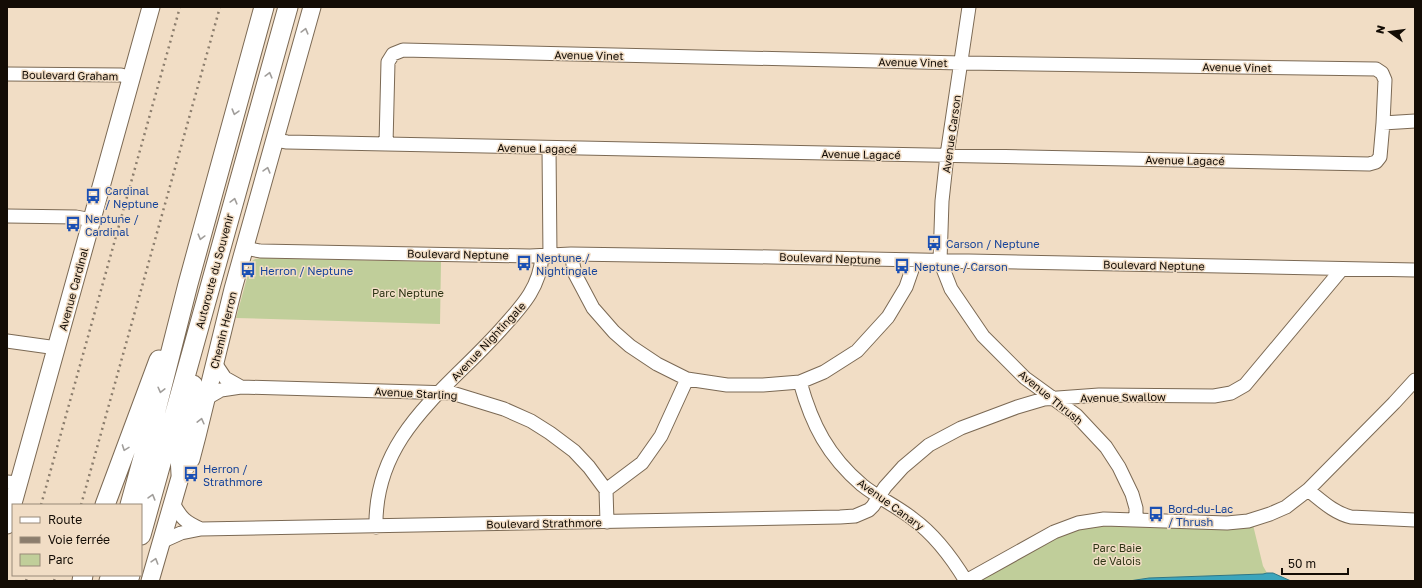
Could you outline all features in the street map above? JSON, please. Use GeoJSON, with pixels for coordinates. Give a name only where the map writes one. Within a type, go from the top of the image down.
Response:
{"type":"FeatureCollection","features":[{"type":"Feature","properties":{"kind":"highway","name":"Autoroute du Souvenir"},"geometry":{"type":"LineString","coordinates":[[130,504],[188,284],[264,7]]}},
{"type":"Feature","properties":{"kind":"highway","name":"Autoroute du Souvenir"},"geometry":{"type":"LineString","coordinates":[[142,531],[288,7]]}},
{"type":"Feature","properties":{"kind":"highway"},"geometry":{"type":"LineString","coordinates":[[105,504],[138,412],[188,284]]}},
{"type":"Feature","properties":{"kind":"highway"},"geometry":{"type":"LineString","coordinates":[[181,474],[180,456],[189,417],[201,319]]}},
{"type":"Feature","properties":{"kind":"main road","name":"Avenue Cardinal"},"geometry":{"type":"LineString","coordinates":[[7,526],[13,483],[57,348],[151,7]]}},
{"type":"Feature","properties":{"kind":"main road","name":"Chemin Herron"},"geometry":{"type":"LineString","coordinates":[[150,581],[181,474],[191,458],[245,248],[312,7]]}},
{"type":"Feature","properties":{"kind":"street","name":"Avenue Carson"},"geometry":{"type":"LineString","coordinates":[[940,261],[942,201],[946,155],[969,7]]}},
{"type":"Feature","properties":{"kind":"street","name":"Avenue Vinet"},"geometry":{"type":"LineString","coordinates":[[386,144],[388,62],[393,54],[403,50],[961,63],[1376,69],[1382,73],[1385,80],[1383,123]]}},
{"type":"Feature","properties":{"kind":"street","name":"Boulevard Graham"},"geometry":{"type":"LineString","coordinates":[[7,74],[121,76],[132,78]]}},
{"type":"Feature","properties":{"kind":"street"},"geometry":{"type":"LineString","coordinates":[[1383,123],[1415,121]]}},
{"type":"Feature","properties":{"kind":"street","name":"Avenue Lagacé"},"geometry":{"type":"LineString","coordinates":[[275,140],[287,142],[549,148],[1369,164],[1376,162],[1380,156],[1383,123]]}},
{"type":"Feature","properties":{"kind":"street","name":"Avenue Nightingale"},"geometry":{"type":"LineString","coordinates":[[376,527],[375,516],[379,489],[387,464],[394,449],[414,421],[440,392],[526,302],[534,287],[546,256],[549,148]]}},
{"type":"Feature","properties":{"kind":"street"},"geometry":{"type":"LineString","coordinates":[[7,216],[76,217],[92,220]]}},
{"type":"Feature","properties":{"kind":"street","name":"Boulevard Neptune"},"geometry":{"type":"LineString","coordinates":[[245,248],[260,251],[546,256],[571,254],[772,257],[1415,270]]}},
{"type":"Feature","properties":{"kind":"street"},"geometry":{"type":"LineString","coordinates":[[571,254],[574,274],[593,308],[614,332],[630,346],[657,364],[687,379],[727,385],[763,386],[800,382],[824,372],[857,351],[888,317],[906,287],[915,261]]}},
{"type":"Feature","properties":{"kind":"street","name":"Avenue Thrush"},"geometry":{"type":"LineString","coordinates":[[940,261],[951,289],[983,336],[1025,378],[1076,415],[1113,457],[1129,485],[1136,502],[1136,520]]}},
{"type":"Feature","properties":{"kind":"street","name":"Avenue Swallow"},"geometry":{"type":"LineString","coordinates":[[879,497],[909,461],[922,450],[946,435],[1017,407],[1044,399],[1099,395],[1214,396],[1231,393],[1245,385],[1342,269]]}},
{"type":"Feature","properties":{"kind":"street"},"geometry":{"type":"LineString","coordinates":[[7,341],[57,348]]}},
{"type":"Feature","properties":{"kind":"street","name":"Avenue Starling"},"geometry":{"type":"LineString","coordinates":[[215,363],[225,378],[241,386]]}},
{"type":"Feature","properties":{"kind":"street"},"geometry":{"type":"LineString","coordinates":[[607,522],[606,490],[642,463],[661,436],[687,379]]}},
{"type":"Feature","properties":{"kind":"street"},"geometry":{"type":"LineString","coordinates":[[966,581],[1044,538],[1070,526],[1087,521],[1104,519],[1227,523],[1248,521],[1286,507],[1308,490],[1415,380]]}},
{"type":"Feature","properties":{"kind":"street","name":"Avenue Canary"},"geometry":{"type":"LineString","coordinates":[[800,382],[814,423],[824,443],[855,478],[879,497],[912,518],[930,533],[966,581]]}},
{"type":"Feature","properties":{"kind":"street","name":"Avenue Starling"},"geometry":{"type":"LineString","coordinates":[[206,398],[221,390],[241,386],[456,393],[516,414],[534,423],[574,451],[595,474],[606,490]]}},
{"type":"Feature","properties":{"kind":"street"},"geometry":{"type":"LineString","coordinates":[[1308,490],[1341,515],[1351,517],[1415,520]]}},
{"type":"Feature","properties":{"kind":"street","name":"Boulevard Strathmore"},"geometry":{"type":"LineString","coordinates":[[161,542],[181,533],[201,529],[376,527],[850,516],[869,510],[874,506],[879,497]]}},
{"type":"Feature","properties":{"kind":"street","name":"Boulevard Strathmore"},"geometry":{"type":"LineString","coordinates":[[173,503],[185,521],[201,529]]}},
{"type":"Feature","properties":{"kind":"green space","name":"Parc Neptune"},"geometry":{"type":"Polygon","coordinates":[[[262,258],[441,262],[440,324],[236,318],[248,274],[251,275],[252,271],[249,270],[252,261],[262,258]]]}},
{"type":"Feature","properties":{"kind":"green space","name":"Parc Baie de Valois"},"geometry":{"type":"Polygon","coordinates":[[[1098,525],[1164,528],[1165,526],[1253,525],[1263,566],[1267,573],[1149,578],[1129,581],[977,581],[1060,536],[1083,527],[1098,525]]]}},
{"type":"Feature","properties":{"kind":"water"},"geometry":{"type":"Polygon","coordinates":[[[1273,573],[1291,581],[1129,581],[1149,578],[1273,573]]]}},
{"type":"Feature","properties":{"kind":"railway"},"geometry":{"type":"LineString","coordinates":[[41,504],[180,7]]}},
{"type":"Feature","properties":{"kind":"railway"},"geometry":{"type":"LineString","coordinates":[[81,504],[220,7]]}},
{"type":"Feature","properties":{"kind":"railway"},"geometry":{"type":"LineString","coordinates":[[26,581],[28,576]]}},
{"type":"Feature","properties":{"kind":"railway"},"geometry":{"type":"LineString","coordinates":[[54,581],[56,576]]}},
{"type":"Feature","properties":{"kind":"place","name":"Cardinal / Neptune"},"geometry":{"type":"Point","coordinates":[93,196]}},
{"type":"Feature","properties":{"kind":"place","name":"Neptune / Cardinal"},"geometry":{"type":"Point","coordinates":[73,224]}},
{"type":"Feature","properties":{"kind":"place","name":"Carson / Neptune"},"geometry":{"type":"Point","coordinates":[934,243]}},
{"type":"Feature","properties":{"kind":"place","name":"Neptune / Nightingale"},"geometry":{"type":"Point","coordinates":[524,263]}},
{"type":"Feature","properties":{"kind":"place","name":"Neptune / Carson"},"geometry":{"type":"Point","coordinates":[902,266]}},
{"type":"Feature","properties":{"kind":"place","name":"Herron / Neptune"},"geometry":{"type":"Point","coordinates":[248,270]}},
{"type":"Feature","properties":{"kind":"place","name":"Herron / Strathmore"},"geometry":{"type":"Point","coordinates":[191,474]}},
{"type":"Feature","properties":{"kind":"place","name":"Bord-du-Lac / Thrush"},"geometry":{"type":"Point","coordinates":[1156,514]}}]}
